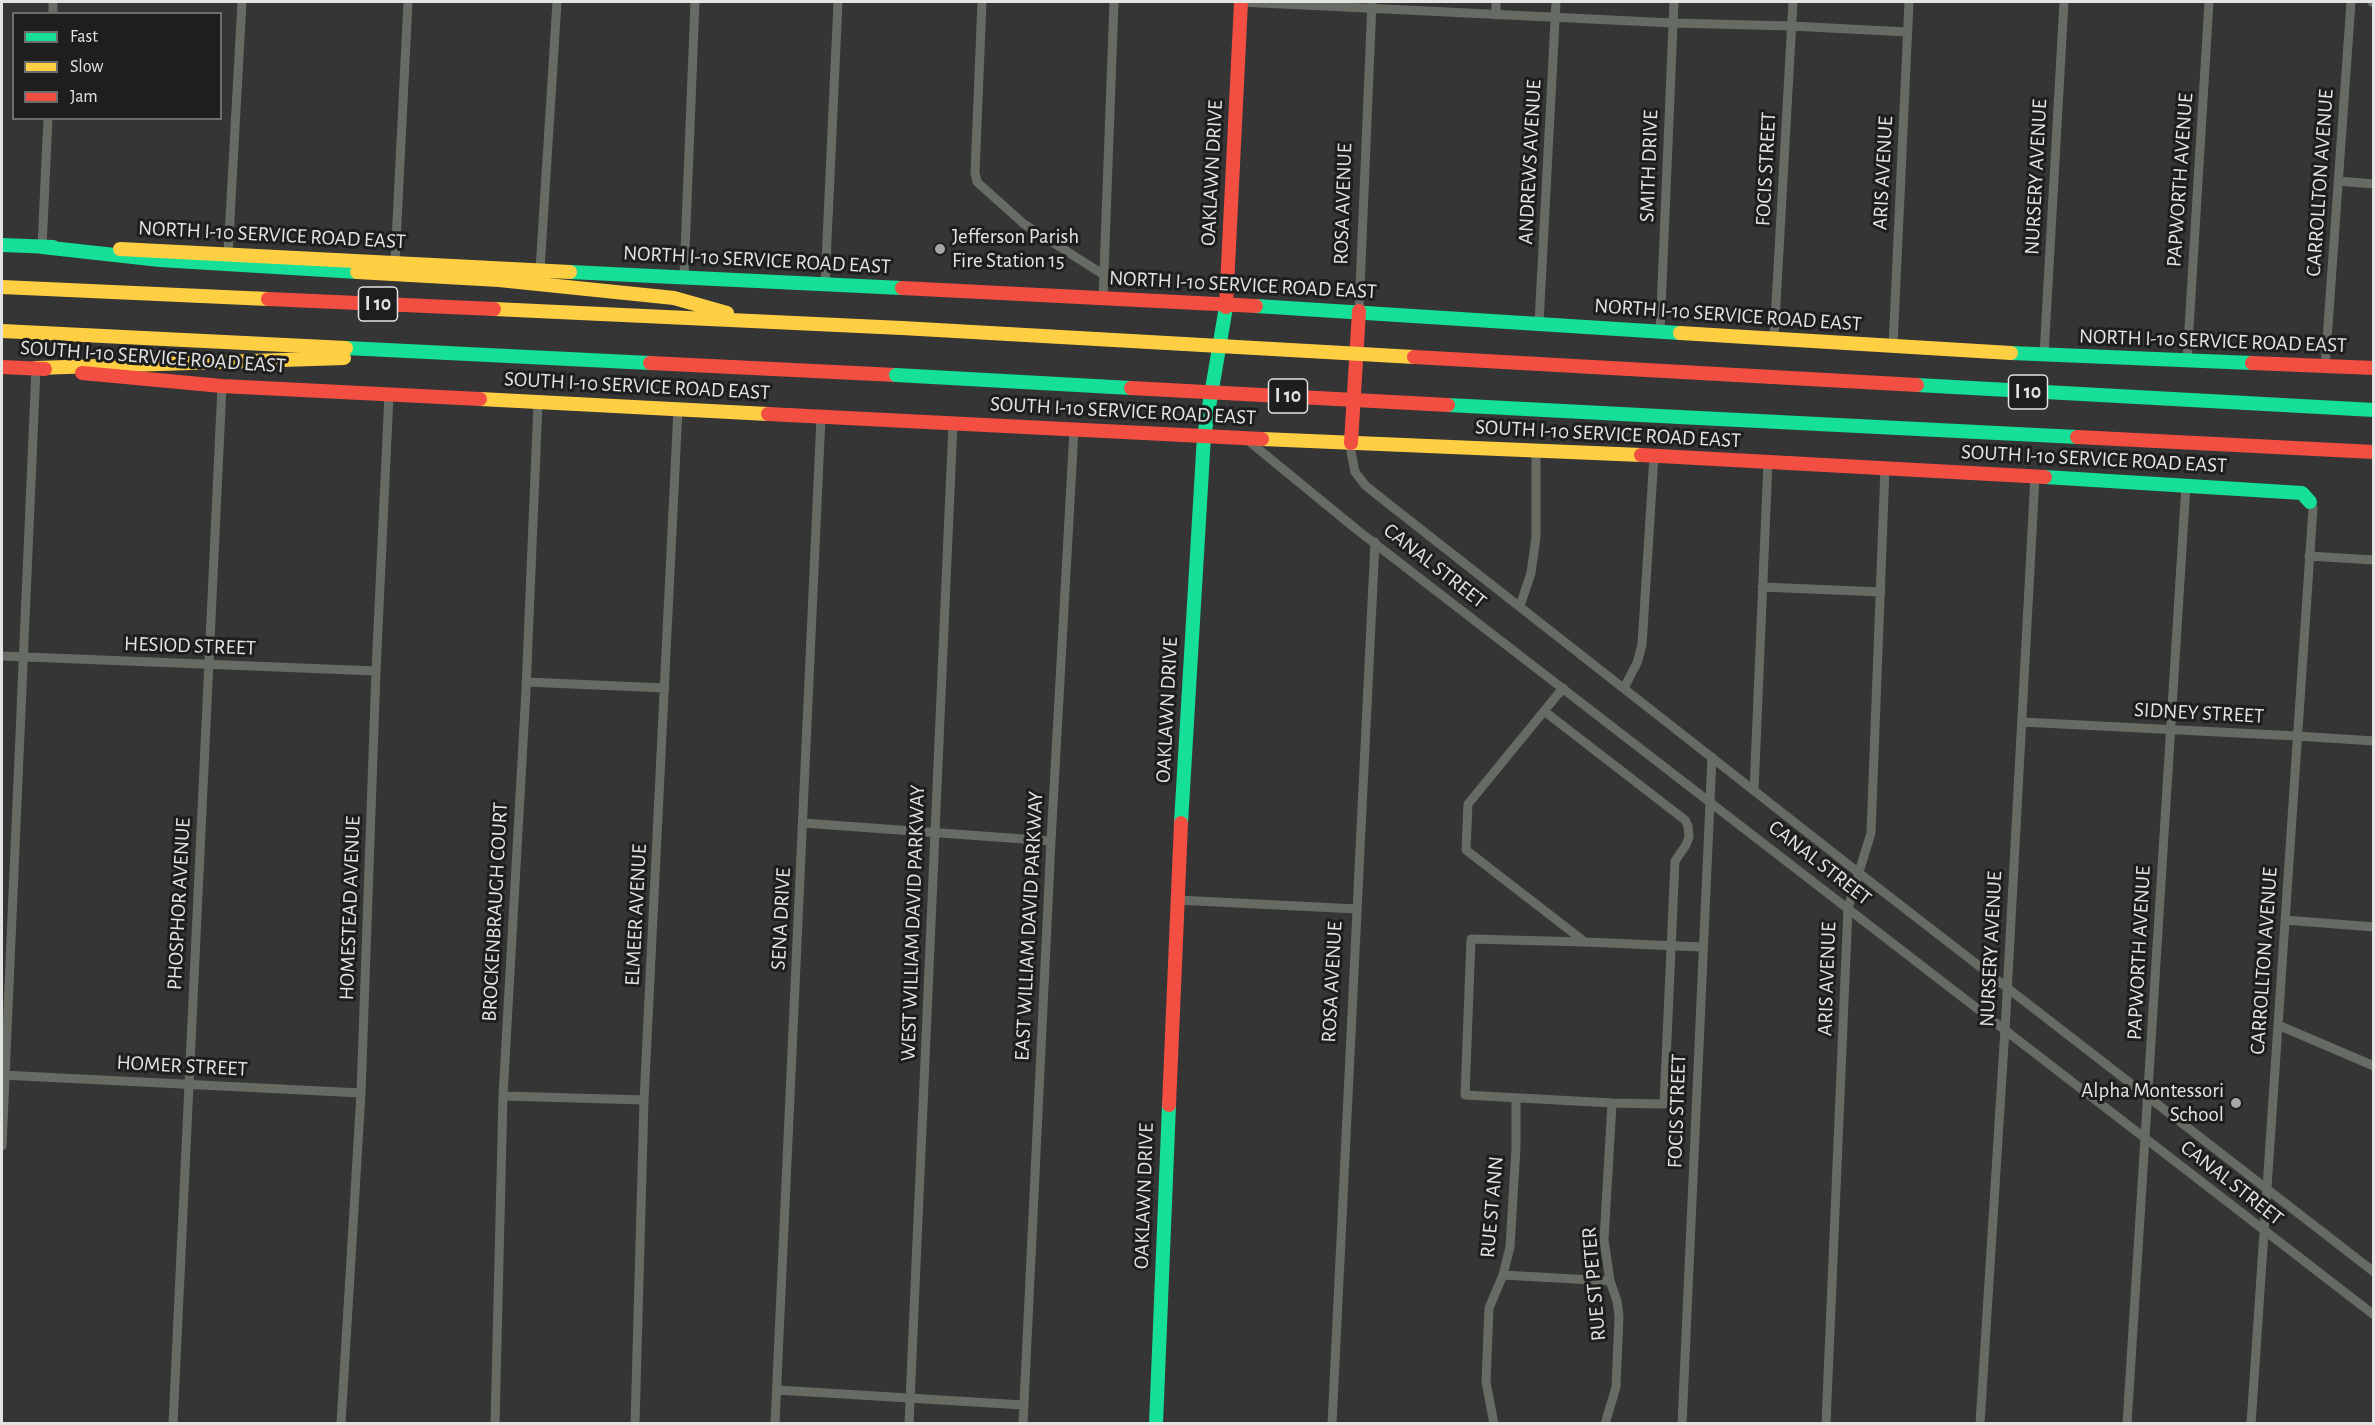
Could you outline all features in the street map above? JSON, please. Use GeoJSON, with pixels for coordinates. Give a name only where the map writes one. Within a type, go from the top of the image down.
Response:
{"type":"FeatureCollection","features":[{"type":"Feature","properties":{"kind":"main road","name":"OAKLAWN DRIVE"},"geometry":{"type":"LineString","coordinates":[[1156,1424],[1177,900],[1204,436],[1227,304],[1241,2]]}},
{"type":"Feature","properties":{"kind":"main road","name":"NORTH I-10 SERVICE ROAD EAST"},"geometry":{"type":"LineString","coordinates":[[2,245],[395,262],[1227,304],[2044,355],[2325,368],[2373,368]]}},
{"type":"Feature","properties":{"kind":"main road"},"geometry":{"type":"LineString","coordinates":[[42,247],[160,260],[499,280],[617,291],[674,298],[754,321]]}},
{"type":"Feature","properties":{"kind":"main road","name":"I 10"},"geometry":{"type":"LineString","coordinates":[[2,288],[902,328],[2373,410]]}},
{"type":"Feature","properties":{"kind":"main road","name":"ROSA AVENUE"},"geometry":{"type":"LineString","coordinates":[[1351,443],[1359,311]]}},
{"type":"Feature","properties":{"kind":"main road","name":"I 10"},"geometry":{"type":"LineString","coordinates":[[2,331],[896,375],[2343,451],[2373,457]]}},
{"type":"Feature","properties":{"kind":"main road"},"geometry":{"type":"LineString","coordinates":[[36,368],[474,354]]}},
{"type":"Feature","properties":{"kind":"main road","name":"SOUTH I-10 SERVICE ROAD EAST"},"geometry":{"type":"LineString","coordinates":[[2,367],[36,368],[222,386],[538,403],[2035,476],[2302,493],[2310,502]]}},
{"type":"Feature","properties":{"kind":"main road"},"geometry":{"type":"LineString","coordinates":[[2343,451],[2373,452]]}},
{"type":"Feature","properties":{"kind":"street"},"geometry":{"type":"LineString","coordinates":[[228,254],[242,2]]}},
{"type":"Feature","properties":{"kind":"street"},"geometry":{"type":"LineString","coordinates":[[395,262],[408,2]]}},
{"type":"Feature","properties":{"kind":"street"},"geometry":{"type":"LineString","coordinates":[[540,270],[557,2]]}},
{"type":"Feature","properties":{"kind":"street"},"geometry":{"type":"LineString","coordinates":[[684,276],[695,2]]}},
{"type":"Feature","properties":{"kind":"street"},"geometry":{"type":"LineString","coordinates":[[825,284],[838,2]]}},
{"type":"Feature","properties":{"kind":"street"},"geometry":{"type":"LineString","coordinates":[[982,2],[976,179],[982,188],[1024,224],[1104,275]]}},
{"type":"Feature","properties":{"kind":"street"},"geometry":{"type":"LineString","coordinates":[[1102,299],[1114,2]]}},
{"type":"Feature","properties":{"kind":"street"},"geometry":{"type":"LineString","coordinates":[[1241,2],[1372,5],[1555,18],[1907,32]]}},
{"type":"Feature","properties":{"kind":"street"},"geometry":{"type":"LineString","coordinates":[[1496,2],[1496,15]]}},
{"type":"Feature","properties":{"kind":"street","name":"ANDREWS AVENUE"},"geometry":{"type":"LineString","coordinates":[[1539,324],[1556,2]]}},
{"type":"Feature","properties":{"kind":"street","name":"SMITH DRIVE"},"geometry":{"type":"LineString","coordinates":[[1660,332],[1674,2]]}},
{"type":"Feature","properties":{"kind":"street","name":"FOCIS STREET"},"geometry":{"type":"LineString","coordinates":[[1774,339],[1793,2]]}},
{"type":"Feature","properties":{"kind":"street","name":"ARIS AVENUE"},"geometry":{"type":"LineString","coordinates":[[1893,346],[1909,2]]}},
{"type":"Feature","properties":{"kind":"street","name":"NURSERY AVENUE"},"geometry":{"type":"LineString","coordinates":[[2044,355],[2064,2]]}},
{"type":"Feature","properties":{"kind":"street","name":"PAPWORTH AVENUE"},"geometry":{"type":"LineString","coordinates":[[2187,361],[2209,2]]}},
{"type":"Feature","properties":{"kind":"street","name":"CARROLLTON AVENUE"},"geometry":{"type":"LineString","coordinates":[[2325,368],[2351,2]]}},
{"type":"Feature","properties":{"kind":"street","name":"ROSA AVENUE"},"geometry":{"type":"LineString","coordinates":[[1359,311],[1372,5]]}},
{"type":"Feature","properties":{"kind":"street"},"geometry":{"type":"LineString","coordinates":[[42,247],[48,120]]}},
{"type":"Feature","properties":{"kind":"street"},"geometry":{"type":"LineString","coordinates":[[2338,181],[2373,184]]}},
{"type":"Feature","properties":{"kind":"street"},"geometry":{"type":"LineString","coordinates":[[2,1146],[3,1075],[36,368]]}},
{"type":"Feature","properties":{"kind":"street","name":"PHOSPHOR AVENUE"},"geometry":{"type":"LineString","coordinates":[[173,1424],[222,386]]}},
{"type":"Feature","properties":{"kind":"street","name":"HOMESTEAD AVENUE"},"geometry":{"type":"LineString","coordinates":[[341,1424],[361,1093],[376,671],[389,394]]}},
{"type":"Feature","properties":{"kind":"street","name":"BROCKENBRAUGH COURT"},"geometry":{"type":"LineString","coordinates":[[495,1424],[503,1096],[526,682],[538,403]]}},
{"type":"Feature","properties":{"kind":"street","name":"ELMEER AVENUE"},"geometry":{"type":"LineString","coordinates":[[635,1424],[644,1100],[678,410]]}},
{"type":"Feature","properties":{"kind":"street","name":"SENA DRIVE"},"geometry":{"type":"LineString","coordinates":[[775,1424],[821,417]]}},
{"type":"Feature","properties":{"kind":"street","name":"WEST WILLIAM DAVID PARKWAY"},"geometry":{"type":"LineString","coordinates":[[909,1424],[953,423]]}},
{"type":"Feature","properties":{"kind":"street","name":"EAST WILLIAM DAVID PARKWAY"},"geometry":{"type":"LineString","coordinates":[[1023,1424],[1051,841],[1074,430]]}},
{"type":"Feature","properties":{"kind":"street","name":"CANAL STREET"},"geometry":{"type":"LineString","coordinates":[[1245,438],[1375,542],[2373,1315]]}},
{"type":"Feature","properties":{"kind":"street","name":"CANAL STREET"},"geometry":{"type":"LineString","coordinates":[[1351,443],[1355,472],[1365,485],[2148,1099],[2373,1272]]}},
{"type":"Feature","properties":{"kind":"street"},"geometry":{"type":"LineString","coordinates":[[1520,606],[1531,573],[1536,537],[1536,451]]}},
{"type":"Feature","properties":{"kind":"street"},"geometry":{"type":"LineString","coordinates":[[1624,688],[1637,663],[1642,645],[1654,456]]}},
{"type":"Feature","properties":{"kind":"street"},"geometry":{"type":"LineString","coordinates":[[1754,791],[1768,462]]}},
{"type":"Feature","properties":{"kind":"street","name":"ARIS AVENUE"},"geometry":{"type":"LineString","coordinates":[[1826,1424],[1848,908],[1871,833],[1886,468]]}},
{"type":"Feature","properties":{"kind":"street","name":"NURSERY AVENUE"},"geometry":{"type":"LineString","coordinates":[[1980,1424],[2005,1030],[2035,476]]}},
{"type":"Feature","properties":{"kind":"street","name":"PAPWORTH AVENUE"},"geometry":{"type":"LineString","coordinates":[[2127,1424],[2186,485]]}},
{"type":"Feature","properties":{"kind":"street","name":"CARROLLTON AVENUE"},"geometry":{"type":"LineString","coordinates":[[2251,1424],[2313,508],[2310,502]]}},
{"type":"Feature","properties":{"kind":"street","name":"ROSA AVENUE"},"geometry":{"type":"LineString","coordinates":[[1332,1424],[1375,542]]}},
{"type":"Feature","properties":{"kind":"street"},"geometry":{"type":"LineString","coordinates":[[2309,556],[2373,560]]}},
{"type":"Feature","properties":{"kind":"street"},"geometry":{"type":"LineString","coordinates":[[1762,586],[1881,592]]}},
{"type":"Feature","properties":{"kind":"street","name":"HESIOD STREET"},"geometry":{"type":"LineString","coordinates":[[2,656],[376,671]]}},
{"type":"Feature","properties":{"kind":"street"},"geometry":{"type":"LineString","coordinates":[[526,682],[665,688]]}},
{"type":"Feature","properties":{"kind":"street"},"geometry":{"type":"LineString","coordinates":[[1563,688],[1468,804],[1466,850],[1585,942]]}},
{"type":"Feature","properties":{"kind":"street"},"geometry":{"type":"LineString","coordinates":[[1544,711],[1685,820],[1689,837],[1676,861],[1672,946],[1664,1104],[1465,1095],[1472,939],[1585,942],[1672,946],[1702,947]]}},
{"type":"Feature","properties":{"kind":"street","name":"SIDNEY STREET"},"geometry":{"type":"LineString","coordinates":[[2022,722],[2373,741]]}},
{"type":"Feature","properties":{"kind":"street","name":"FOCIS STREET"},"geometry":{"type":"LineString","coordinates":[[1682,1424],[1712,757]]}},
{"type":"Feature","properties":{"kind":"street"},"geometry":{"type":"LineString","coordinates":[[803,823],[1051,841]]}},
{"type":"Feature","properties":{"kind":"street"},"geometry":{"type":"LineString","coordinates":[[1177,900],[1357,909]]}},
{"type":"Feature","properties":{"kind":"street"},"geometry":{"type":"LineString","coordinates":[[2285,921],[2373,927]]}},
{"type":"Feature","properties":{"kind":"street"},"geometry":{"type":"LineString","coordinates":[[2278,1026],[2373,1066]]}},
{"type":"Feature","properties":{"kind":"street","name":"HOMER STREET"},"geometry":{"type":"LineString","coordinates":[[3,1075],[361,1093]]}},
{"type":"Feature","properties":{"kind":"street"},"geometry":{"type":"LineString","coordinates":[[503,1096],[644,1100]]}},
{"type":"Feature","properties":{"kind":"street","name":"RUE ST ANN"},"geometry":{"type":"LineString","coordinates":[[1494,1424],[1486,1382],[1489,1308],[1503,1275],[1511,1236],[1516,1098]]}},
{"type":"Feature","properties":{"kind":"street","name":"RUE ST PETER"},"geometry":{"type":"LineString","coordinates":[[1605,1424],[1616,1387],[1619,1316],[1610,1281],[1604,1240],[1612,1103]]}},
{"type":"Feature","properties":{"kind":"street"},"geometry":{"type":"LineString","coordinates":[[1503,1275],[1610,1281]]}},
{"type":"Feature","properties":{"kind":"street"},"geometry":{"type":"LineString","coordinates":[[777,1390],[1023,1405]]}},
{"type":"Feature","properties":{"kind":"traffic: fast"},"geometry":{"type":"LineString","coordinates":[[2,245],[53,247]]}},
{"type":"Feature","properties":{"kind":"traffic: fast"},"geometry":{"type":"LineString","coordinates":[[42,247],[160,260],[357,272]]}},
{"type":"Feature","properties":{"kind":"traffic: fast"},"geometry":{"type":"LineString","coordinates":[[570,272],[902,288]]}},
{"type":"Feature","properties":{"kind":"traffic: fast"},"geometry":{"type":"LineString","coordinates":[[1256,306],[1680,333]]}},
{"type":"Feature","properties":{"kind":"traffic: fast"},"geometry":{"type":"LineString","coordinates":[[1181,823],[1204,436],[1226,307]]}},
{"type":"Feature","properties":{"kind":"traffic: fast"},"geometry":{"type":"LineString","coordinates":[[346,348],[650,363]]}},
{"type":"Feature","properties":{"kind":"traffic: fast"},"geometry":{"type":"LineString","coordinates":[[2011,353],[2252,363]]}},
{"type":"Feature","properties":{"kind":"traffic: fast"},"geometry":{"type":"LineString","coordinates":[[896,375],[1131,388]]}},
{"type":"Feature","properties":{"kind":"traffic: fast"},"geometry":{"type":"LineString","coordinates":[[1917,385],[2374,410]]}},
{"type":"Feature","properties":{"kind":"traffic: fast"},"geometry":{"type":"LineString","coordinates":[[1448,405],[1679,417]]}},
{"type":"Feature","properties":{"kind":"traffic: fast"},"geometry":{"type":"LineString","coordinates":[[1679,417],[2077,437]]}},
{"type":"Feature","properties":{"kind":"traffic: fast"},"geometry":{"type":"LineString","coordinates":[[2045,477],[2302,493],[2310,502]]}},
{"type":"Feature","properties":{"kind":"traffic: fast"},"geometry":{"type":"LineString","coordinates":[[1156,1424],[1169,1105]]}},
{"type":"Feature","properties":{"kind":"traffic: slow"},"geometry":{"type":"LineString","coordinates":[[120,249],[570,272]]}},
{"type":"Feature","properties":{"kind":"traffic: slow"},"geometry":{"type":"LineString","coordinates":[[357,272],[499,280],[674,298],[727,313]]}},
{"type":"Feature","properties":{"kind":"traffic: slow"},"geometry":{"type":"LineString","coordinates":[[2,287],[268,299]]}},
{"type":"Feature","properties":{"kind":"traffic: slow"},"geometry":{"type":"LineString","coordinates":[[494,309],[902,328]]}},
{"type":"Feature","properties":{"kind":"traffic: slow"},"geometry":{"type":"LineString","coordinates":[[902,328],[1414,357]]}},
{"type":"Feature","properties":{"kind":"traffic: slow"},"geometry":{"type":"LineString","coordinates":[[2,331],[346,348]]}},
{"type":"Feature","properties":{"kind":"traffic: slow"},"geometry":{"type":"LineString","coordinates":[[1680,333],[2011,353]]}},
{"type":"Feature","properties":{"kind":"traffic: slow"},"geometry":{"type":"LineString","coordinates":[[36,368],[344,358]]}},
{"type":"Feature","properties":{"kind":"traffic: slow"},"geometry":{"type":"LineString","coordinates":[[480,399],[768,414]]}},
{"type":"Feature","properties":{"kind":"traffic: slow"},"geometry":{"type":"LineString","coordinates":[[1262,439],[1641,455]]}},
{"type":"Feature","properties":{"kind":"traffic: jam"},"geometry":{"type":"LineString","coordinates":[[1226,307],[1241,2]]}},
{"type":"Feature","properties":{"kind":"traffic: jam"},"geometry":{"type":"LineString","coordinates":[[902,288],[1256,306]]}},
{"type":"Feature","properties":{"kind":"traffic: jam"},"geometry":{"type":"LineString","coordinates":[[268,299],[494,309]]}},
{"type":"Feature","properties":{"kind":"traffic: jam"},"geometry":{"type":"LineString","coordinates":[[1351,443],[1359,311]]}},
{"type":"Feature","properties":{"kind":"traffic: jam"},"geometry":{"type":"LineString","coordinates":[[1414,357],[1682,372]]}},
{"type":"Feature","properties":{"kind":"traffic: jam"},"geometry":{"type":"LineString","coordinates":[[650,363],[896,375]]}},
{"type":"Feature","properties":{"kind":"traffic: jam"},"geometry":{"type":"LineString","coordinates":[[2252,363],[2374,368]]}},
{"type":"Feature","properties":{"kind":"traffic: jam"},"geometry":{"type":"LineString","coordinates":[[2,367],[45,369]]}},
{"type":"Feature","properties":{"kind":"traffic: jam"},"geometry":{"type":"LineString","coordinates":[[1682,372],[1917,385]]}},
{"type":"Feature","properties":{"kind":"traffic: jam"},"geometry":{"type":"LineString","coordinates":[[82,373],[222,386],[480,399]]}},
{"type":"Feature","properties":{"kind":"traffic: jam"},"geometry":{"type":"LineString","coordinates":[[1131,388],[1448,405]]}},
{"type":"Feature","properties":{"kind":"traffic: jam"},"geometry":{"type":"LineString","coordinates":[[768,414],[1262,439]]}},
{"type":"Feature","properties":{"kind":"traffic: jam"},"geometry":{"type":"LineString","coordinates":[[2077,437],[2374,452]]}},
{"type":"Feature","properties":{"kind":"traffic: jam"},"geometry":{"type":"LineString","coordinates":[[1641,455],[2045,477]]}},
{"type":"Feature","properties":{"kind":"traffic: jam"},"geometry":{"type":"LineString","coordinates":[[1169,1105],[1181,823]]}},
{"type":"Feature","properties":{"kind":"place","name":"Jefferson Parish Fire Station 15"},"geometry":{"type":"Point","coordinates":[940,249]}},
{"type":"Feature","properties":{"kind":"place","name":"Alpha Montessori School"},"geometry":{"type":"Point","coordinates":[2236,1103]}}]}
